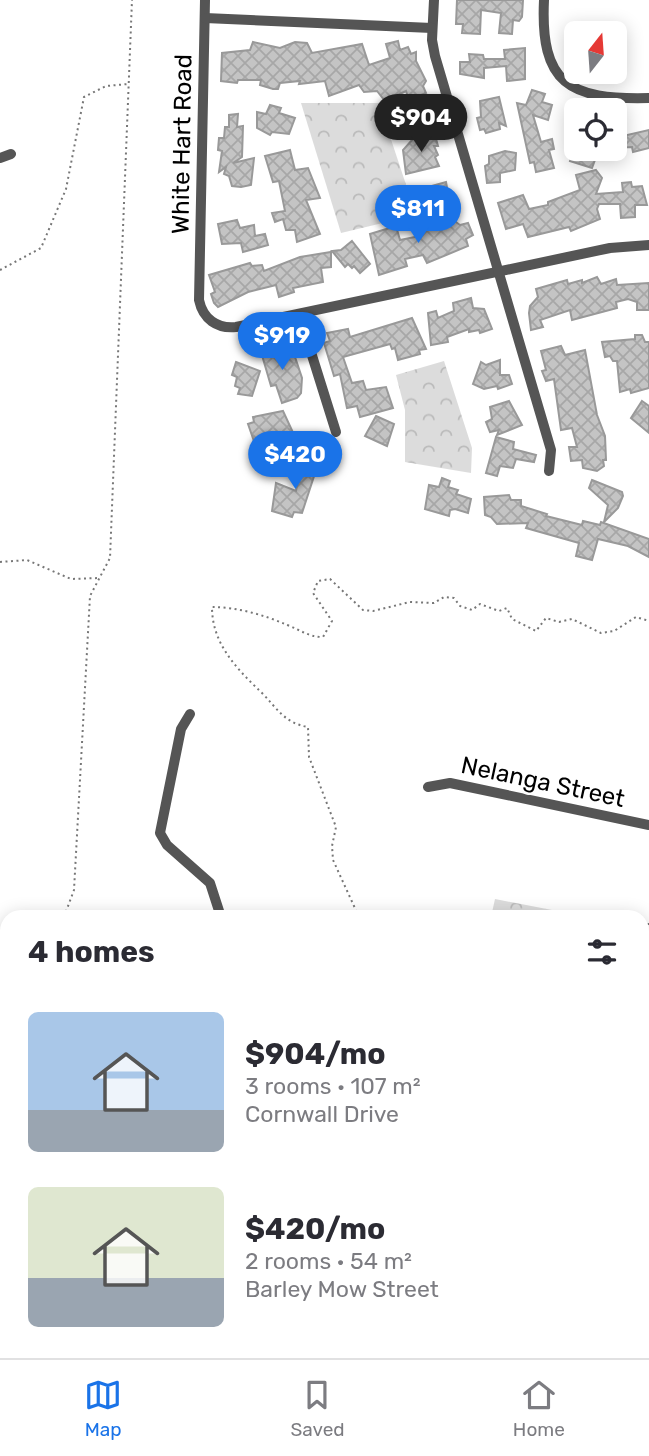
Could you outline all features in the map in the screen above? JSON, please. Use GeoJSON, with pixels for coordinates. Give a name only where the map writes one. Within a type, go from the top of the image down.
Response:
{"type":"FeatureCollection","features":[{"type":"Feature","properties":{"kind":"street","name":"White Hart Road"},"geometry":{"type":"LineString","coordinates":[[205,0],[200,289],[203,311],[222,327],[299,314]]}},
{"type":"Feature","properties":{"kind":"street"},"geometry":{"type":"LineString","coordinates":[[434,0],[432,28],[435,56],[551,450],[549,471]]}},
{"type":"Feature","properties":{"kind":"street"},"geometry":{"type":"LineString","coordinates":[[544,0],[544,45],[551,67],[558,76],[569,85],[601,97],[649,98]]}},
{"type":"Feature","properties":{"kind":"street"},"geometry":{"type":"LineString","coordinates":[[205,18],[432,28]]}},
{"type":"Feature","properties":{"kind":"street"},"geometry":{"type":"LineString","coordinates":[[335,432],[299,314],[610,248],[649,245]]}},
{"type":"Feature","properties":{"kind":"street"},"geometry":{"type":"LineString","coordinates":[[190,714],[181,729],[160,833],[167,845],[210,883],[219,910]]}},
{"type":"Feature","properties":{"kind":"street","name":"Nelanga Street"},"geometry":{"type":"LineString","coordinates":[[428,787],[450,783],[649,825]]}},
{"type":"Feature","properties":{"kind":"path"},"geometry":{"type":"LineString","coordinates":[[67,910],[74,890],[90,596],[110,558],[132,0]]}},
{"type":"Feature","properties":{"kind":"path"},"geometry":{"type":"LineString","coordinates":[[0,270],[41,248],[66,189],[84,97],[106,86],[129,84]]}},
{"type":"Feature","properties":{"kind":"path"},"geometry":{"type":"LineString","coordinates":[[0,562],[27,560],[71,579],[100,578]]}},
{"type":"Feature","properties":{"kind":"path"},"geometry":{"type":"LineString","coordinates":[[356,910],[333,860],[336,827],[309,757],[308,727],[286,720],[260,691],[251,686],[244,673],[232,666],[227,649],[214,630],[212,607],[228,607],[287,624],[310,637],[323,637],[332,621],[313,593],[318,581],[330,579],[363,610],[373,611],[417,601],[433,603],[444,597],[454,598],[460,606],[472,610],[480,604],[499,611],[507,608],[513,619],[536,631],[546,618],[559,622],[572,619],[601,633],[614,631],[636,617],[649,621]]}},
{"type":"Feature","properties":{"kind":"green space"},"geometry":{"type":"Polygon","coordinates":[[[301,103],[379,103],[416,215],[341,233],[301,103]]]}},
{"type":"Feature","properties":{"kind":"green space"},"geometry":{"type":"Polygon","coordinates":[[[444,361],[472,448],[471,473],[405,462],[405,410],[396,375],[444,361]]]}},
{"type":"Feature","properties":{"kind":"green space"},"geometry":{"type":"Polygon","coordinates":[[[495,899],[552,910],[493,910],[495,899]]]}},
{"type":"Feature","properties":{"kind":"building"},"geometry":{"type":"Polygon","coordinates":[[[457,0],[523,0],[522,17],[519,21],[513,20],[512,34],[499,33],[501,13],[481,10],[480,34],[462,33],[463,24],[456,24],[457,0]]]}},
{"type":"Feature","properties":{"kind":"building"},"geometry":{"type":"Polygon","coordinates":[[[398,41],[400,50],[408,47],[411,54],[416,52],[416,61],[426,81],[423,86],[426,93],[409,100],[406,91],[385,101],[377,91],[364,92],[359,85],[329,96],[325,81],[280,83],[278,89],[273,89],[260,85],[261,80],[238,80],[237,83],[221,81],[222,53],[250,50],[253,42],[280,48],[295,42],[307,43],[312,53],[362,44],[369,65],[390,58],[386,44],[398,41]]]}},
{"type":"Feature","properties":{"kind":"building"},"geometry":{"type":"Polygon","coordinates":[[[525,48],[525,79],[507,81],[506,66],[484,68],[484,78],[460,74],[460,62],[470,62],[469,54],[483,55],[484,59],[505,59],[504,50],[525,48]]]}},
{"type":"Feature","properties":{"kind":"building"},"geometry":{"type":"Polygon","coordinates":[[[532,90],[545,94],[542,102],[552,105],[548,120],[533,115],[541,142],[552,139],[554,149],[549,150],[554,168],[536,172],[534,162],[530,163],[517,103],[526,105],[532,90]]]}},
{"type":"Feature","properties":{"kind":"building"},"geometry":{"type":"Polygon","coordinates":[[[499,97],[506,126],[499,123],[500,129],[486,133],[484,129],[480,130],[477,118],[481,117],[480,101],[499,97]]]}},
{"type":"Feature","properties":{"kind":"building"},"geometry":{"type":"Polygon","coordinates":[[[270,105],[281,108],[279,113],[295,118],[289,134],[272,132],[270,135],[257,128],[257,112],[266,114],[270,105]]]}},
{"type":"Feature","properties":{"kind":"building"},"geometry":{"type":"Polygon","coordinates":[[[238,114],[237,127],[243,126],[242,157],[233,163],[254,158],[251,185],[241,187],[232,186],[229,176],[224,174],[226,167],[219,172],[222,151],[218,150],[219,138],[224,138],[225,127],[229,127],[229,115],[238,114]]]}},
{"type":"Feature","properties":{"kind":"building"},"geometry":{"type":"Polygon","coordinates":[[[649,130],[649,148],[633,152],[632,147],[627,147],[627,135],[649,130]]]}},
{"type":"Feature","properties":{"kind":"building"},"geometry":{"type":"Polygon","coordinates":[[[435,135],[438,146],[434,146],[438,155],[435,157],[439,166],[406,174],[403,150],[413,139],[435,135]]]}},
{"type":"Feature","properties":{"kind":"building"},"geometry":{"type":"Polygon","coordinates":[[[290,150],[295,170],[308,168],[320,198],[306,200],[320,234],[297,242],[295,230],[286,230],[283,219],[275,222],[272,213],[285,211],[279,181],[273,182],[265,156],[290,150]]]}},
{"type":"Feature","properties":{"kind":"building"},"geometry":{"type":"Polygon","coordinates":[[[505,151],[516,153],[515,170],[500,173],[500,182],[487,183],[485,166],[489,164],[489,156],[505,151]]]}},
{"type":"Feature","properties":{"kind":"building"},"geometry":{"type":"Polygon","coordinates":[[[570,161],[595,161],[592,168],[570,161]]]}},
{"type":"Feature","properties":{"kind":"building"},"geometry":{"type":"Polygon","coordinates":[[[596,170],[602,178],[596,194],[623,192],[622,183],[631,182],[632,187],[642,186],[647,205],[635,205],[635,217],[621,218],[620,204],[599,204],[597,209],[600,219],[571,231],[569,227],[528,237],[523,224],[506,229],[498,203],[523,195],[529,209],[548,205],[548,202],[580,190],[576,175],[596,170]]]}},
{"type":"Feature","properties":{"kind":"building"},"geometry":{"type":"Polygon","coordinates":[[[446,182],[448,193],[453,193],[454,201],[426,210],[421,189],[446,182]]]}},
{"type":"Feature","properties":{"kind":"building"},"geometry":{"type":"Polygon","coordinates":[[[449,217],[460,225],[468,223],[473,235],[466,239],[468,246],[427,263],[423,255],[405,259],[407,266],[379,275],[370,234],[396,226],[400,240],[420,236],[419,231],[436,227],[449,217]]]}},
{"type":"Feature","properties":{"kind":"building"},"geometry":{"type":"Polygon","coordinates":[[[237,220],[240,228],[254,225],[255,236],[265,234],[268,245],[243,252],[241,243],[222,244],[218,224],[237,220]]]}},
{"type":"Feature","properties":{"kind":"building"},"geometry":{"type":"Polygon","coordinates":[[[352,241],[370,264],[360,273],[354,266],[352,268],[348,264],[345,267],[332,251],[341,250],[352,241]]]}},
{"type":"Feature","properties":{"kind":"building"},"geometry":{"type":"Polygon","coordinates":[[[331,252],[331,267],[321,268],[323,282],[293,288],[294,292],[279,297],[276,285],[248,292],[218,307],[214,303],[211,294],[215,292],[209,275],[250,263],[252,266],[262,265],[264,271],[300,257],[331,252]]]}},
{"type":"Feature","properties":{"kind":"building"},"geometry":{"type":"Polygon","coordinates":[[[597,277],[601,284],[616,279],[617,285],[649,283],[649,310],[637,310],[637,302],[628,299],[616,302],[617,308],[572,320],[570,310],[540,320],[543,327],[531,330],[529,313],[530,306],[538,297],[536,289],[567,280],[568,284],[582,280],[582,283],[597,277]]]}},
{"type":"Feature","properties":{"kind":"building"},"geometry":{"type":"Polygon","coordinates":[[[471,298],[473,308],[484,309],[492,329],[480,333],[479,330],[469,332],[469,329],[447,337],[448,342],[431,345],[428,313],[436,311],[438,318],[454,311],[453,303],[471,298]]]}},
{"type":"Feature","properties":{"kind":"building"},"geometry":{"type":"Polygon","coordinates":[[[412,318],[426,349],[419,350],[420,354],[398,360],[395,348],[392,349],[390,344],[343,357],[352,383],[363,381],[366,390],[386,387],[393,408],[360,417],[357,406],[347,408],[340,374],[334,376],[324,343],[330,341],[327,333],[348,329],[350,337],[412,318]]]}},
{"type":"Feature","properties":{"kind":"building"},"geometry":{"type":"Polygon","coordinates":[[[635,335],[642,335],[645,342],[649,342],[649,388],[631,393],[630,389],[620,392],[617,361],[613,361],[610,356],[605,357],[602,342],[635,339],[635,335]]]}},
{"type":"Feature","properties":{"kind":"building"},"geometry":{"type":"Polygon","coordinates":[[[272,341],[276,354],[294,354],[302,378],[301,393],[297,398],[282,403],[276,385],[271,386],[259,345],[272,341]]]}},
{"type":"Feature","properties":{"kind":"building"},"geometry":{"type":"Polygon","coordinates":[[[561,346],[565,355],[585,350],[597,415],[605,436],[606,460],[603,460],[604,466],[597,471],[583,468],[582,460],[571,461],[569,447],[577,447],[572,428],[561,430],[554,379],[546,381],[542,371],[546,370],[541,351],[561,346]]]}},
{"type":"Feature","properties":{"kind":"building"},"geometry":{"type":"Polygon","coordinates":[[[500,360],[500,375],[509,375],[512,384],[498,389],[497,386],[484,389],[473,384],[481,362],[486,365],[500,360]]]}},
{"type":"Feature","properties":{"kind":"building"},"geometry":{"type":"Polygon","coordinates":[[[236,362],[260,371],[252,396],[238,394],[240,388],[235,386],[237,377],[232,375],[236,362]]]}},
{"type":"Feature","properties":{"kind":"building"},"geometry":{"type":"Polygon","coordinates":[[[509,401],[522,425],[497,435],[499,430],[490,432],[486,422],[492,419],[490,407],[509,401]]]}},
{"type":"Feature","properties":{"kind":"building"},"geometry":{"type":"Polygon","coordinates":[[[642,401],[649,406],[649,433],[631,418],[642,401]]]}},
{"type":"Feature","properties":{"kind":"building"},"geometry":{"type":"Polygon","coordinates":[[[283,411],[296,439],[294,446],[258,453],[248,424],[254,422],[253,417],[283,411]]]}},
{"type":"Feature","properties":{"kind":"building"},"geometry":{"type":"Polygon","coordinates":[[[376,416],[394,424],[387,446],[365,436],[376,416]]]}},
{"type":"Feature","properties":{"kind":"building"},"geometry":{"type":"Polygon","coordinates":[[[496,437],[514,442],[513,449],[536,455],[534,462],[516,459],[513,468],[500,466],[497,476],[486,473],[496,437]]]}},
{"type":"Feature","properties":{"kind":"building"},"geometry":{"type":"Polygon","coordinates":[[[303,457],[318,464],[302,513],[294,512],[292,517],[272,511],[276,483],[296,491],[303,457]]]}},
{"type":"Feature","properties":{"kind":"building"},"geometry":{"type":"Polygon","coordinates":[[[442,478],[450,481],[448,487],[458,490],[456,494],[471,499],[468,513],[455,509],[450,510],[449,516],[425,509],[429,485],[439,487],[442,478]]]}},
{"type":"Feature","properties":{"kind":"building"},"geometry":{"type":"Polygon","coordinates":[[[592,480],[622,492],[618,508],[604,522],[608,505],[589,488],[592,480]]]}},
{"type":"Feature","properties":{"kind":"building"},"geometry":{"type":"Polygon","coordinates":[[[509,495],[511,500],[521,500],[521,506],[547,514],[546,516],[582,525],[583,521],[600,525],[601,522],[649,539],[649,557],[628,546],[598,539],[592,560],[576,556],[579,543],[526,528],[528,523],[497,524],[485,515],[484,497],[509,495]]]}}]}
